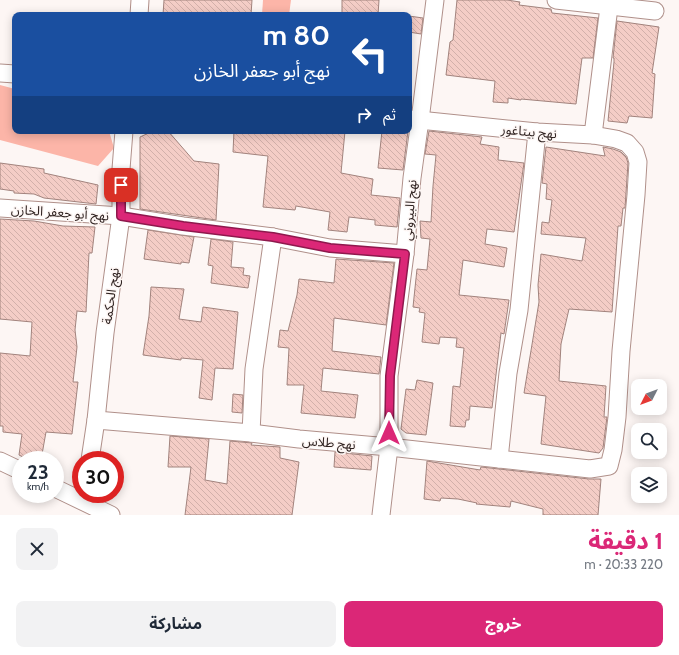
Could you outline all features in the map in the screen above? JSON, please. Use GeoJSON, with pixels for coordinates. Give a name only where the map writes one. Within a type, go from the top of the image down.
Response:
{"type":"FeatureCollection","features":[{"type":"Feature","properties":{"kind":"street"},"geometry":{"type":"LineString","coordinates":[[139,12],[140,0]]}},
{"type":"Feature","properties":{"kind":"street","name":"نهج البيروني"},"geometry":{"type":"LineString","coordinates":[[381,515],[389,447],[390,376],[405,254],[412,178],[415,120],[435,0]]}},
{"type":"Feature","properties":{"kind":"street"},"geometry":{"type":"LineString","coordinates":[[556,0],[655,11]]}},
{"type":"Feature","properties":{"kind":"street"},"geometry":{"type":"LineString","coordinates":[[593,136],[609,7]]}},
{"type":"Feature","properties":{"kind":"street"},"geometry":{"type":"LineString","coordinates":[[0,73],[12,74]]}},
{"type":"Feature","properties":{"kind":"street","name":"نهج بيتاغور"},"geometry":{"type":"LineString","coordinates":[[415,120],[616,139],[626,143],[635,152],[638,162],[636,195],[621,351],[617,416],[613,450],[609,466]]}},
{"type":"Feature","properties":{"kind":"street"},"geometry":{"type":"LineString","coordinates":[[499,459],[508,373],[519,310],[536,132]]}},
{"type":"Feature","properties":{"kind":"street","name":"نهج الحكمة"},"geometry":{"type":"LineString","coordinates":[[91,451],[105,333],[121,216],[121,169],[124,134]]}},
{"type":"Feature","properties":{"kind":"street","name":"نهج أبو جعفر الخازن"},"geometry":{"type":"LineString","coordinates":[[0,208],[121,216],[183,226],[273,237],[330,248],[405,254]]}},
{"type":"Feature","properties":{"kind":"street"},"geometry":{"type":"LineString","coordinates":[[251,433],[254,369],[273,237]]}},
{"type":"Feature","properties":{"kind":"street","name":"نهج طلاس"},"geometry":{"type":"LineString","coordinates":[[96,420],[251,433],[590,469],[609,466]]}},
{"type":"Feature","properties":{"kind":"street"},"geometry":{"type":"LineString","coordinates":[[0,461],[12,467]]}},
{"type":"Feature","properties":{"kind":"street"},"geometry":{"type":"LineString","coordinates":[[93,503],[111,515]]}},
{"type":"Feature","properties":{"kind":"shaded area"},"geometry":{"type":"Polygon","coordinates":[[[263,0],[291,0],[289,12],[262,12],[263,0]]]}},
{"type":"Feature","properties":{"kind":"shaded area"},"geometry":{"type":"Polygon","coordinates":[[[0,85],[12,88],[12,134],[110,134],[114,148],[98,166],[0,140],[0,85]]]}},
{"type":"Feature","properties":{"kind":"building"},"geometry":{"type":"Polygon","coordinates":[[[164,0],[252,0],[251,12],[163,12],[164,0]]]}},
{"type":"Feature","properties":{"kind":"building"},"geometry":{"type":"Polygon","coordinates":[[[342,0],[379,0],[378,12],[342,12],[342,0]]]}},
{"type":"Feature","properties":{"kind":"building"},"geometry":{"type":"Polygon","coordinates":[[[457,0],[507,0],[520,2],[519,5],[551,9],[552,13],[598,18],[593,58],[582,58],[576,104],[508,98],[508,103],[493,102],[495,81],[446,75],[450,42],[453,40],[457,0]]]}},
{"type":"Feature","properties":{"kind":"building"},"geometry":{"type":"Polygon","coordinates":[[[412,16],[423,18],[421,34],[412,32],[412,16]]]}},
{"type":"Feature","properties":{"kind":"building"},"geometry":{"type":"Polygon","coordinates":[[[617,21],[659,27],[652,73],[655,74],[652,118],[629,116],[627,123],[608,121],[617,21]]]}},
{"type":"Feature","properties":{"kind":"building"},"geometry":{"type":"Polygon","coordinates":[[[429,131],[482,137],[480,144],[499,147],[498,160],[524,163],[514,232],[487,229],[485,244],[507,248],[504,267],[463,260],[459,295],[509,300],[504,334],[501,333],[492,408],[470,406],[469,420],[466,420],[465,427],[450,426],[453,386],[460,387],[464,348],[456,347],[457,338],[440,337],[439,344],[422,342],[425,313],[419,312],[420,308],[413,307],[417,269],[427,270],[430,239],[421,238],[420,221],[431,222],[436,155],[425,154],[429,131]]]}},
{"type":"Feature","properties":{"kind":"building"},"geometry":{"type":"Polygon","coordinates":[[[146,134],[171,134],[194,161],[219,164],[216,220],[140,209],[140,137],[146,134]]]}},
{"type":"Feature","properties":{"kind":"building"},"geometry":{"type":"Polygon","coordinates":[[[234,134],[345,134],[341,173],[373,179],[371,195],[400,198],[397,227],[375,225],[375,220],[349,217],[347,232],[328,230],[330,212],[296,206],[295,210],[263,207],[268,156],[233,152],[234,134]]]}},
{"type":"Feature","properties":{"kind":"building"},"geometry":{"type":"Polygon","coordinates":[[[382,134],[408,134],[403,170],[378,168],[382,134]]]}},
{"type":"Feature","properties":{"kind":"building"},"geometry":{"type":"Polygon","coordinates":[[[546,147],[605,156],[603,147],[621,152],[626,157],[628,163],[625,208],[623,208],[621,226],[618,226],[612,312],[569,309],[561,344],[559,381],[606,386],[604,417],[607,417],[603,448],[599,453],[541,444],[546,396],[524,393],[539,302],[538,285],[541,254],[582,261],[586,238],[541,234],[542,222],[549,223],[552,200],[546,199],[547,184],[542,183],[546,147]]]}},
{"type":"Feature","properties":{"kind":"building"},"geometry":{"type":"Polygon","coordinates":[[[0,163],[44,169],[44,173],[98,185],[96,204],[44,198],[34,194],[14,193],[14,191],[0,189],[0,163]]]}},
{"type":"Feature","properties":{"kind":"building"},"geometry":{"type":"Polygon","coordinates":[[[0,219],[34,221],[63,226],[95,227],[92,253],[89,253],[86,312],[77,311],[75,330],[77,347],[73,382],[78,382],[72,434],[46,432],[43,451],[20,451],[22,434],[3,432],[3,426],[0,426],[0,353],[30,356],[32,322],[0,319],[0,219]]]}},
{"type":"Feature","properties":{"kind":"building"},"geometry":{"type":"Polygon","coordinates":[[[148,230],[194,237],[189,263],[181,262],[181,264],[144,259],[148,230]]]}},
{"type":"Feature","properties":{"kind":"building"},"geometry":{"type":"Polygon","coordinates":[[[211,239],[233,242],[231,267],[244,268],[243,275],[250,276],[248,288],[211,283],[213,266],[208,265],[211,239]]]}},
{"type":"Feature","properties":{"kind":"building"},"geometry":{"type":"Polygon","coordinates":[[[336,259],[394,263],[386,325],[334,318],[332,351],[381,357],[379,374],[323,368],[321,391],[358,395],[355,418],[301,413],[304,385],[287,385],[289,348],[278,347],[280,330],[288,331],[297,295],[299,279],[334,283],[336,259]]]}},
{"type":"Feature","properties":{"kind":"building"},"geometry":{"type":"Polygon","coordinates":[[[151,287],[184,289],[179,319],[201,322],[203,307],[238,312],[233,369],[215,368],[212,400],[199,398],[203,360],[181,358],[181,360],[143,355],[149,316],[151,287]]]}},
{"type":"Feature","properties":{"kind":"building"},"geometry":{"type":"Polygon","coordinates":[[[417,380],[433,383],[426,435],[406,433],[401,429],[406,389],[415,390],[417,380]]]}},
{"type":"Feature","properties":{"kind":"building"},"geometry":{"type":"Polygon","coordinates":[[[233,394],[243,395],[242,413],[232,412],[233,394]]]}},
{"type":"Feature","properties":{"kind":"building"},"geometry":{"type":"Polygon","coordinates":[[[170,436],[209,439],[205,480],[227,484],[230,441],[252,443],[251,445],[280,447],[280,458],[299,462],[292,515],[185,515],[191,467],[168,467],[170,436]]]}},
{"type":"Feature","properties":{"kind":"building"},"geometry":{"type":"Polygon","coordinates":[[[335,452],[372,456],[371,470],[334,467],[335,452]]]}},
{"type":"Feature","properties":{"kind":"building"},"geometry":{"type":"Polygon","coordinates":[[[427,461],[480,470],[481,467],[601,479],[598,515],[543,515],[543,509],[511,501],[510,507],[476,504],[477,503],[458,499],[441,498],[440,501],[424,499],[427,461]]]}},
{"type":"Feature","properties":{"kind":"route"},"geometry":{"type":"LineString","coordinates":[[121,185],[121,216],[183,226],[273,237],[330,248],[405,254],[390,376],[389,433]]}}]}
